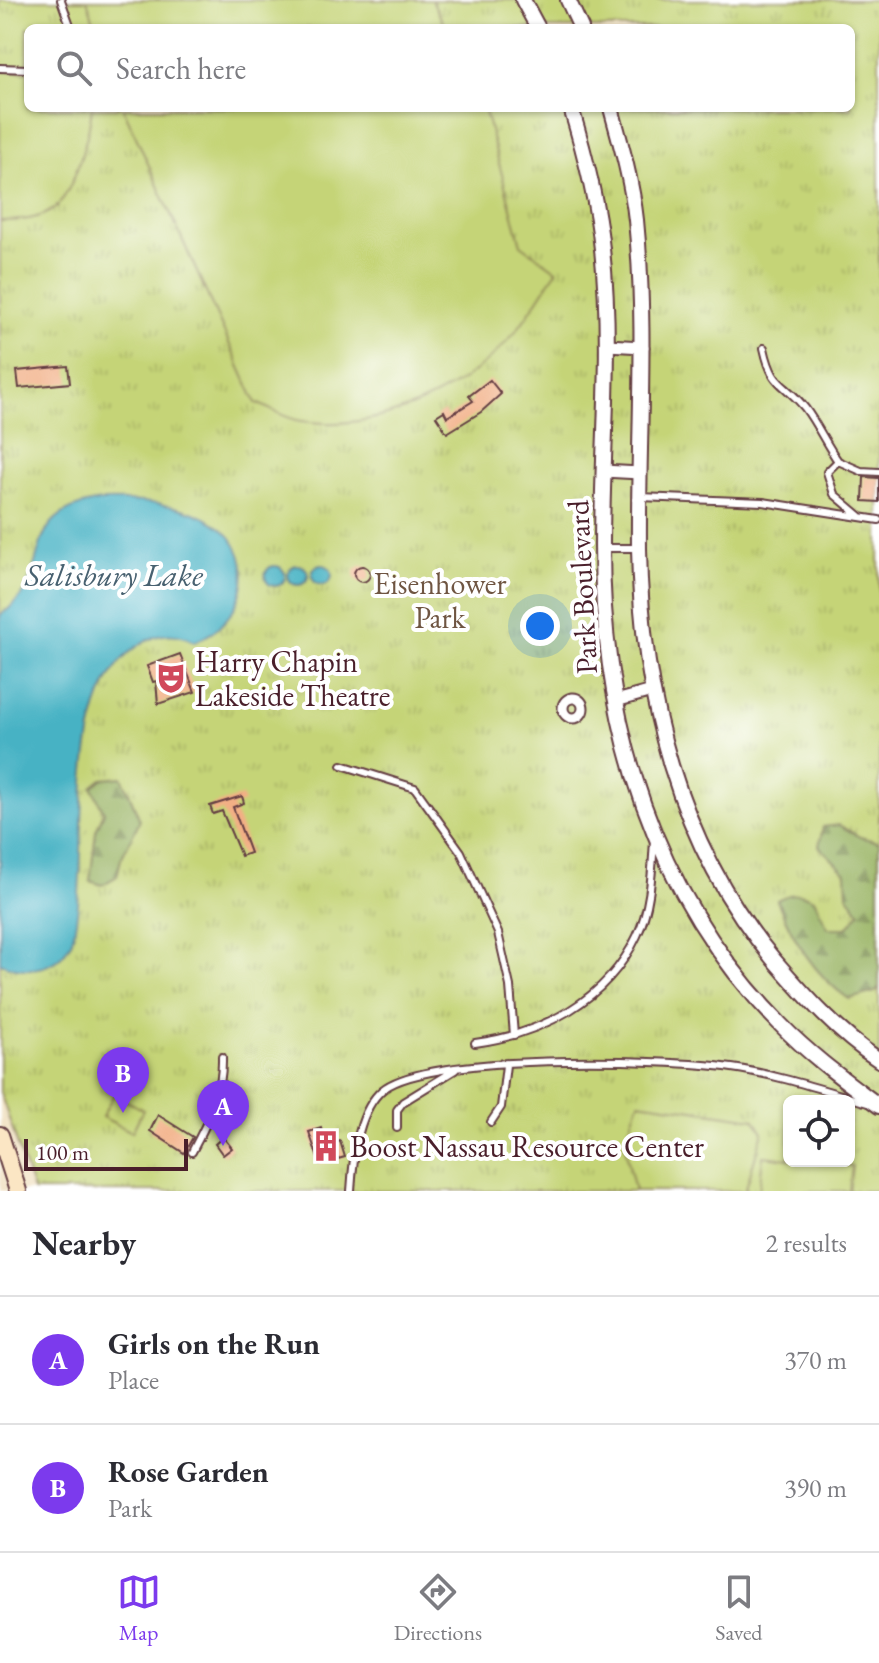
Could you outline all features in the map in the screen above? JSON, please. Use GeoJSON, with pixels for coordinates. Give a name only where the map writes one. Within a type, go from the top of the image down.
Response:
{"type":"FeatureCollection","features":[{"type":"Feature","properties":{"kind":"main road"},"geometry":{"type":"LineString","coordinates":[[0,1135],[18,1191]]}},
{"type":"Feature","properties":{"kind":"street"},"geometry":{"type":"LineString","coordinates":[[523,0],[536,24]]}},
{"type":"Feature","properties":{"kind":"street"},"geometry":{"type":"LineString","coordinates":[[568,0],[579,24]]}},
{"type":"Feature","properties":{"kind":"street","name":"Park Boulevard"},"geometry":{"type":"LineString","coordinates":[[572,112],[595,197],[602,249],[607,345],[602,548],[608,652],[630,766],[654,836],[691,907],[731,967],[781,1026],[879,1106]]}},
{"type":"Feature","properties":{"kind":"street","name":"Park Boulevard"},"geometry":{"type":"LineString","coordinates":[[612,112],[635,216],[643,347],[639,548],[652,691],[687,817],[718,882],[755,937],[805,997],[846,1036],[879,1060]]}},
{"type":"Feature","properties":{"kind":"street"},"geometry":{"type":"LineString","coordinates":[[607,345],[643,347]]}},
{"type":"Feature","properties":{"kind":"street","name":"Park Boulevard"},"geometry":{"type":"LineString","coordinates":[[603,471],[640,473]]}},
{"type":"Feature","properties":{"kind":"street","name":"Park Boulevard"},"geometry":{"type":"LineString","coordinates":[[616,701],[652,691]]}},
{"type":"Feature","properties":{"kind":"lane"},"geometry":{"type":"LineString","coordinates":[[61,0],[70,24]]}},
{"type":"Feature","properties":{"kind":"lane"},"geometry":{"type":"LineString","coordinates":[[0,68],[24,69]]}},
{"type":"Feature","properties":{"kind":"lane"},"geometry":{"type":"LineString","coordinates":[[764,348],[769,372],[776,383],[804,406],[838,461],[861,471],[879,472]]}},
{"type":"Feature","properties":{"kind":"lane"},"geometry":{"type":"LineString","coordinates":[[838,461],[827,472],[830,488],[862,517]]}},
{"type":"Feature","properties":{"kind":"lane"},"geometry":{"type":"LineString","coordinates":[[640,497],[763,502],[879,520]]}},
{"type":"Feature","properties":{"kind":"lane"},"geometry":{"type":"LineString","coordinates":[[602,548],[639,548]]}},
{"type":"Feature","properties":{"kind":"lane"},"geometry":{"type":"LineString","coordinates":[[342,765],[415,788],[461,852],[498,933],[510,986],[514,1035]]}},
{"type":"Feature","properties":{"kind":"lane"},"geometry":{"type":"LineString","coordinates":[[475,1043],[537,1029],[583,1003],[614,973],[638,935],[650,889],[654,836]]}},
{"type":"Feature","properties":{"kind":"lane"},"geometry":{"type":"LineString","coordinates":[[192,1152],[215,1110],[221,1089],[222,1057]]}},
{"type":"Feature","properties":{"kind":"lane"},"geometry":{"type":"LineString","coordinates":[[351,1191],[359,1134],[369,1106],[380,1091],[413,1073],[506,1065],[657,1060],[776,1076],[879,1106]]}},
{"type":"Feature","properties":{"kind":"lane"},"geometry":{"type":"LineString","coordinates":[[491,1122],[501,1107],[506,1065]]}},
{"type":"Feature","properties":{"kind":"lane"},"geometry":{"type":"LineString","coordinates":[[397,1128],[397,1110],[403,1102],[458,1068]]}},
{"type":"Feature","properties":{"kind":"green space","name":"Eisenhower Park"},"geometry":{"type":"Polygon","coordinates":[[[0,0],[879,0],[879,1191],[33,1191],[0,1092],[0,0]]]}},
{"type":"Feature","properties":{"kind":"green space"},"geometry":{"type":"Polygon","coordinates":[[[87,0],[432,0],[444,24],[95,24],[87,0]]]}},
{"type":"Feature","properties":{"kind":"green space"},"geometry":{"type":"Polygon","coordinates":[[[0,71],[24,72],[24,112],[91,112],[81,158],[59,204],[47,213],[31,218],[0,221],[0,71]]]}},
{"type":"Feature","properties":{"kind":"green space"},"geometry":{"type":"Polygon","coordinates":[[[125,112],[485,112],[521,245],[557,271],[524,320],[499,350],[476,370],[450,388],[393,413],[332,423],[302,421],[256,403],[125,112]]]}},
{"type":"Feature","properties":{"kind":"green space"},"geometry":{"type":"Polygon","coordinates":[[[122,777],[140,820],[121,859],[117,876],[102,885],[90,881],[96,831],[104,812],[92,787],[102,779],[122,777]]]}},
{"type":"Feature","properties":{"kind":"green space"},"geometry":{"type":"Polygon","coordinates":[[[839,825],[860,837],[879,842],[879,987],[876,992],[849,999],[825,979],[806,955],[777,900],[796,894],[814,899],[828,928],[847,928],[860,912],[847,895],[846,873],[819,846],[823,827],[839,825]]]}},
{"type":"Feature","properties":{"kind":"green space"},"geometry":{"type":"Polygon","coordinates":[[[114,1094],[143,1110],[132,1132],[102,1117],[114,1094]]]}},
{"type":"Feature","properties":{"kind":"green space"},"geometry":{"type":"Polygon","coordinates":[[[639,1102],[754,1119],[763,1132],[745,1191],[635,1191],[624,1143],[639,1102]]]}},
{"type":"Feature","properties":{"kind":"green space"},"geometry":{"type":"Polygon","coordinates":[[[763,1156],[783,1158],[783,1167],[852,1167],[849,1191],[759,1191],[763,1156]]]}},
{"type":"Feature","properties":{"kind":"water","name":"Salisbury Lake"},"geometry":{"type":"Polygon","coordinates":[[[101,501],[144,502],[174,507],[214,523],[230,537],[240,553],[244,570],[242,588],[226,620],[212,633],[194,642],[183,636],[171,635],[148,640],[120,662],[101,694],[90,733],[84,776],[78,906],[72,940],[51,964],[21,969],[0,963],[0,615],[18,600],[28,583],[45,533],[56,519],[73,508],[101,501]]]}},
{"type":"Feature","properties":{"kind":"water"},"geometry":{"type":"Polygon","coordinates":[[[298,565],[305,568],[308,575],[305,582],[298,585],[291,582],[288,575],[291,568],[298,565]]]}},
{"type":"Feature","properties":{"kind":"water"},"geometry":{"type":"Polygon","coordinates":[[[322,565],[329,568],[332,575],[329,582],[322,585],[315,582],[312,575],[315,568],[322,565]]]}},
{"type":"Feature","properties":{"kind":"water"},"geometry":{"type":"Polygon","coordinates":[[[275,566],[282,569],[285,576],[282,583],[275,586],[268,583],[265,576],[268,569],[275,566]]]}},
{"type":"Feature","properties":{"kind":"building"},"geometry":{"type":"Polygon","coordinates":[[[68,366],[70,383],[19,388],[17,371],[68,366]]]}},
{"type":"Feature","properties":{"kind":"building"},"geometry":{"type":"Polygon","coordinates":[[[490,380],[501,394],[481,412],[447,433],[436,416],[444,411],[447,417],[473,401],[469,396],[490,380]]]}},
{"type":"Feature","properties":{"kind":"building"},"geometry":{"type":"Polygon","coordinates":[[[864,477],[879,478],[879,502],[863,501],[864,477]]]}},
{"type":"Feature","properties":{"kind":"building"},"geometry":{"type":"Polygon","coordinates":[[[359,566],[365,566],[370,574],[368,580],[359,582],[354,577],[354,571],[359,566]]]}},
{"type":"Feature","properties":{"kind":"building","name":"Harry Chapin Lakeside Theatre"},"geometry":{"type":"Polygon","coordinates":[[[180,654],[195,692],[158,704],[156,681],[153,682],[147,666],[180,654]]]}},
{"type":"Feature","properties":{"kind":"building"},"geometry":{"type":"Polygon","coordinates":[[[242,796],[244,803],[233,807],[250,853],[241,856],[222,811],[213,814],[210,806],[242,796]]]}},
{"type":"Feature","properties":{"kind":"building"},"geometry":{"type":"Polygon","coordinates":[[[158,1115],[193,1137],[184,1153],[150,1131],[158,1115]]]}},
{"type":"Feature","properties":{"kind":"building","name":"Boost Nassau Resource Center"},"geometry":{"type":"Polygon","coordinates":[[[321,1128],[326,1146],[340,1141],[345,1157],[320,1164],[309,1132],[321,1128]]]}},
{"type":"Feature","properties":{"kind":"building"},"geometry":{"type":"Polygon","coordinates":[[[223,1137],[232,1148],[223,1155],[215,1144],[223,1137]]]}},
{"type":"Feature","properties":{"kind":"place","name":"Harry Chapin Lakeside Theatre"},"geometry":{"type":"Point","coordinates":[171,678]}},
{"type":"Feature","properties":{"kind":"place","name":"Rose Garden"},"geometry":{"type":"Point","coordinates":[123,1113]}},
{"type":"Feature","properties":{"kind":"place","name":"Girls on the Run"},"geometry":{"type":"Point","coordinates":[223,1146]}},
{"type":"Feature","properties":{"kind":"place","name":"Boost Nassau Resource Center"},"geometry":{"type":"Point","coordinates":[326,1146]}}]}
